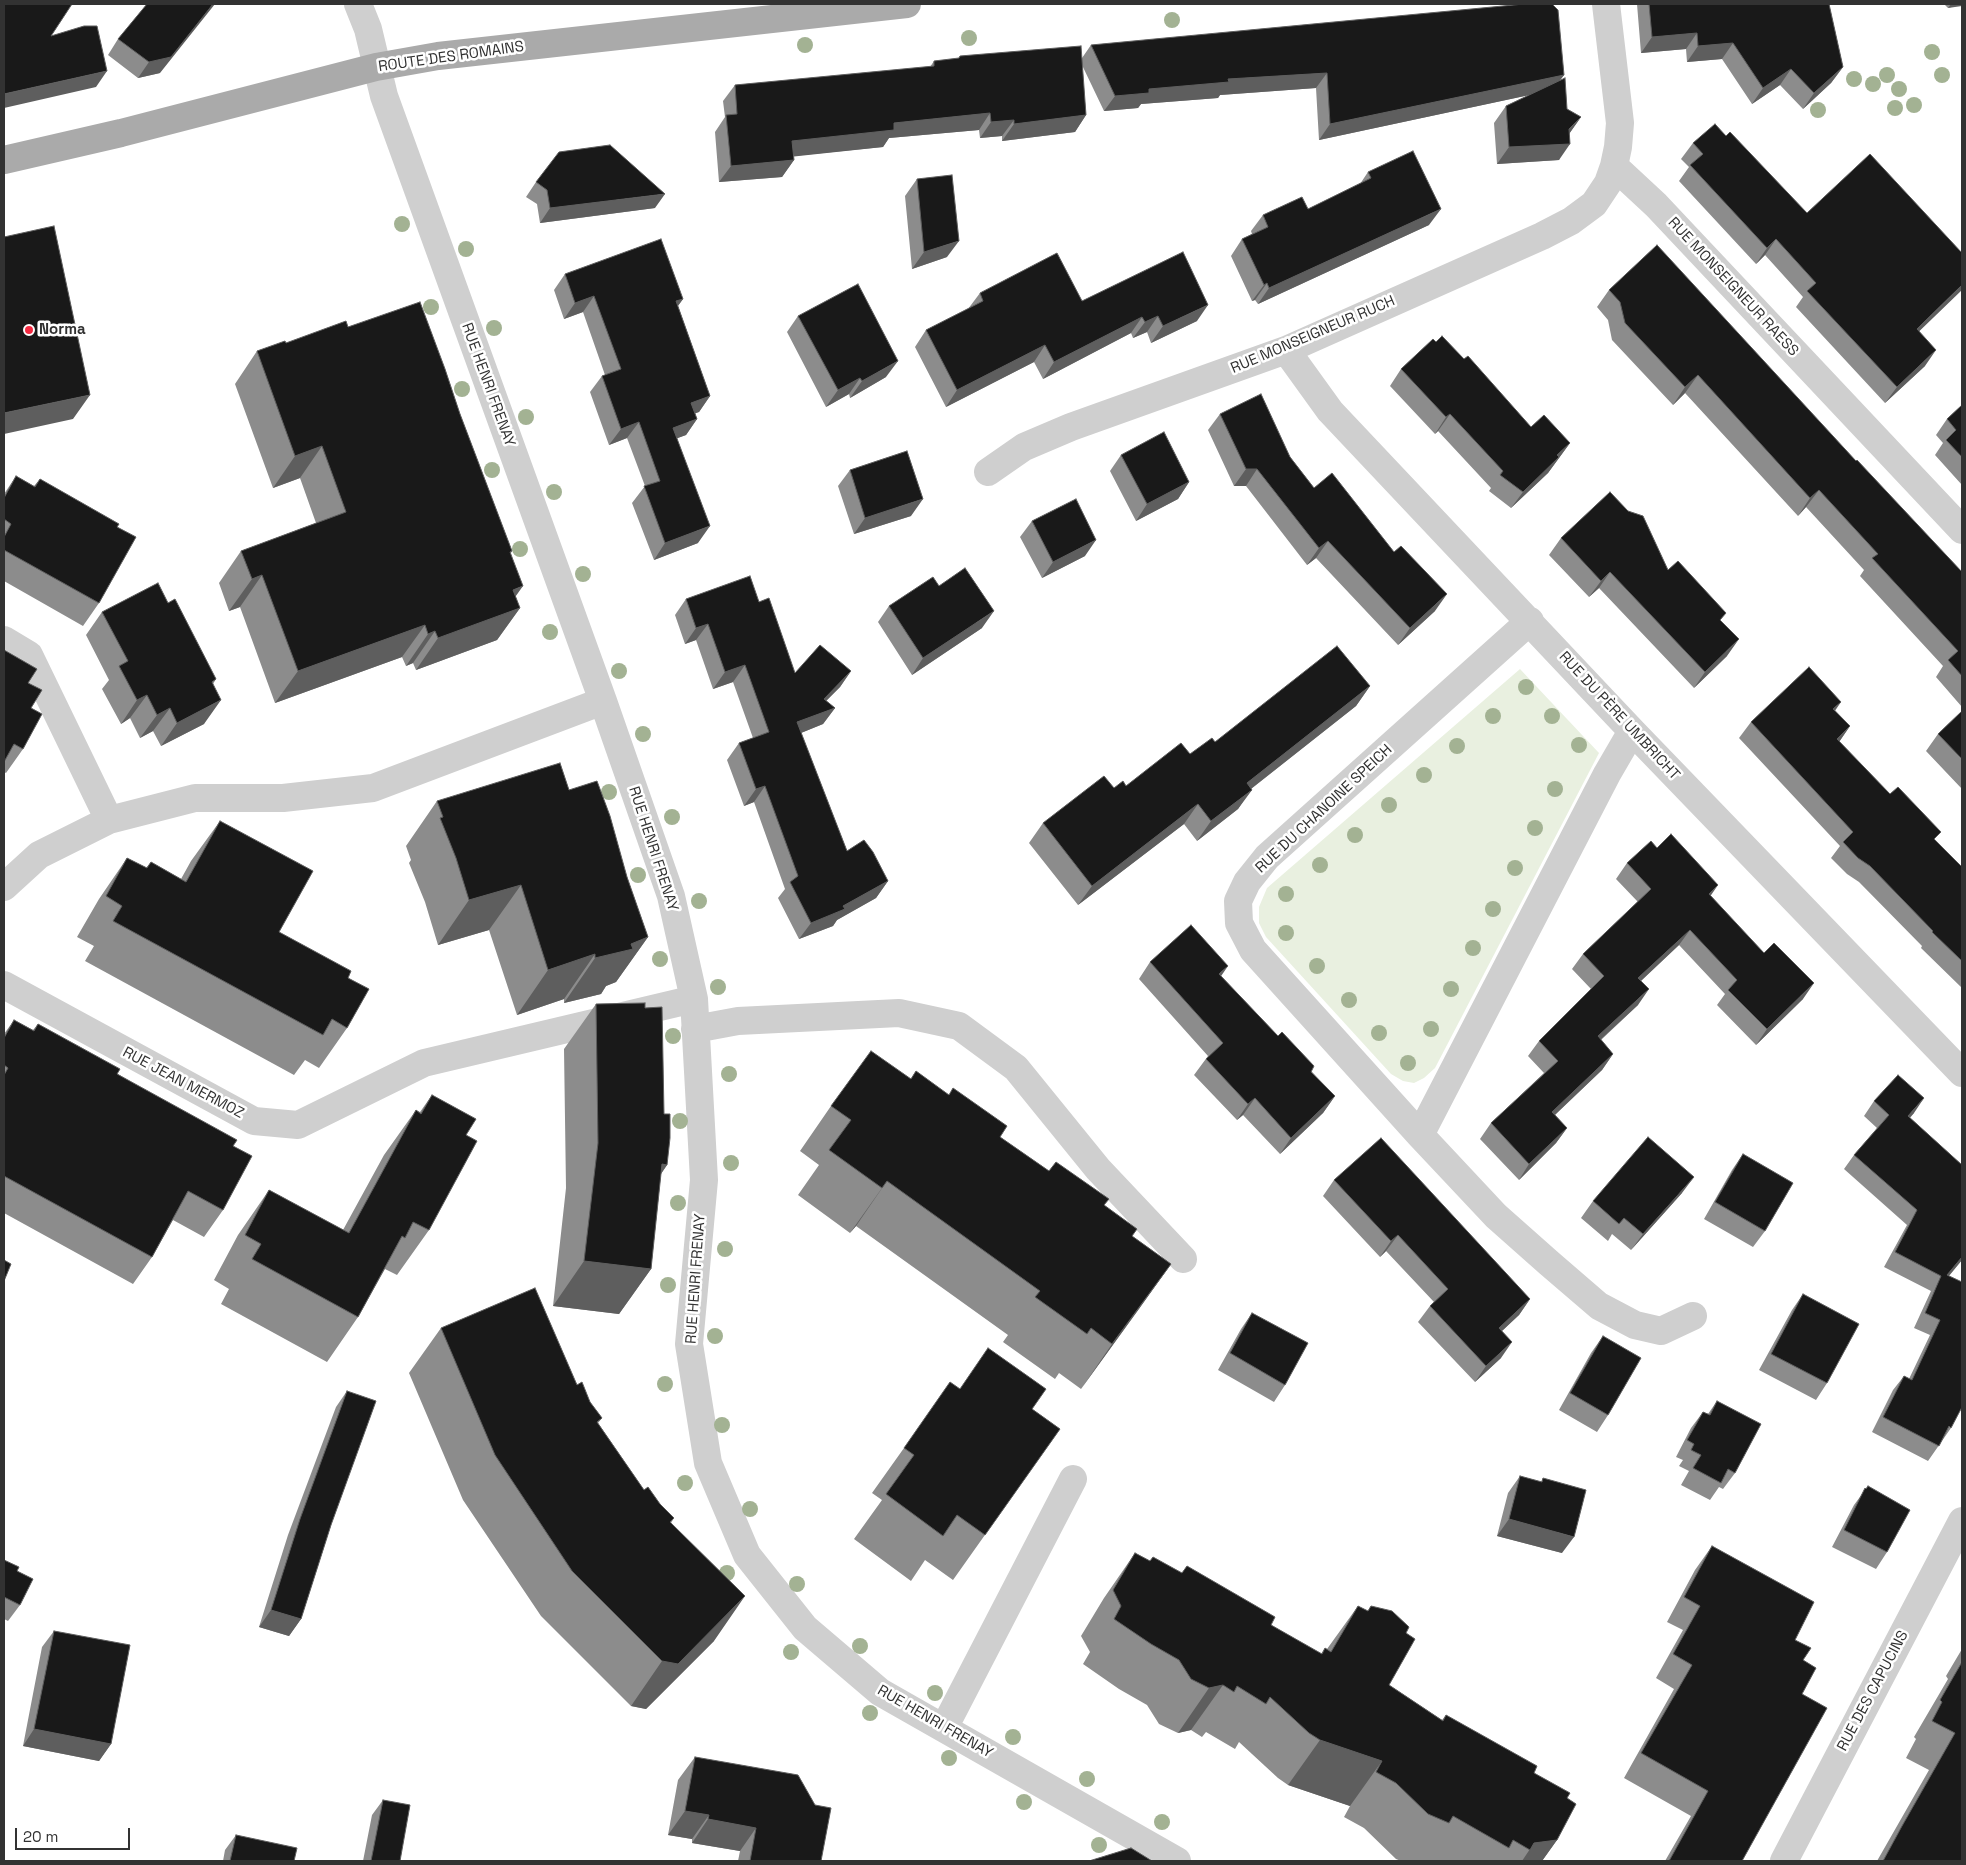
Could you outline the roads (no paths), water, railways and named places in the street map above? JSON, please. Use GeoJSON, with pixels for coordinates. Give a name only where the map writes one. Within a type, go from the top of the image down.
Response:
{"type":"FeatureCollection","features":[{"type":"Feature","properties":{"kind":"main road","name":"ROUTE DES ROMAINS"},"geometry":{"type":"LineString","coordinates":[[4,160],[121,133],[376,67],[438,56],[907,4]]}},
{"type":"Feature","properties":{"kind":"street","name":"RUE HENRI FRENAY"},"geometry":{"type":"LineString","coordinates":[[358,4],[368,28],[384,96],[603,701],[671,896],[694,999],[704,1180],[689,1344],[708,1463],[747,1555],[805,1628],[880,1692],[1177,1861]]}},
{"type":"Feature","properties":{"kind":"street"},"geometry":{"type":"LineString","coordinates":[[1606,4],[1620,123],[1614,166]]}},
{"type":"Feature","properties":{"kind":"street","name":"RUE MONSEIGNEUR RUCH"},"geometry":{"type":"LineString","coordinates":[[988,472],[1024,448],[1071,427],[1286,350],[1542,236],[1571,221],[1594,204],[1608,183],[1614,166]]}},
{"type":"Feature","properties":{"kind":"street","name":"RUE MONSEIGNEUR RAESS"},"geometry":{"type":"LineString","coordinates":[[1614,166],[1656,205],[1962,530]]}},
{"type":"Feature","properties":{"kind":"street","name":"RUE DU PÈRE UMBRICHT"},"geometry":{"type":"LineString","coordinates":[[1286,350],[1330,411],[1632,731],[1962,1072]]}},
{"type":"Feature","properties":{"kind":"street","name":"RUE DU CHANOINE SPEICH"},"geometry":{"type":"LineString","coordinates":[[1530,621],[1267,857],[1247,882],[1238,901],[1239,923],[1253,950],[1420,1136],[1496,1216],[1599,1306],[1635,1325],[1661,1331],[1693,1316]]}},
{"type":"Feature","properties":{"kind":"street"},"geometry":{"type":"LineString","coordinates":[[4,640],[29,655],[109,820]]}},
{"type":"Feature","properties":{"kind":"street"},"geometry":{"type":"LineString","coordinates":[[4,887],[39,855],[109,820],[195,798],[283,798],[373,788],[603,701]]}},
{"type":"Feature","properties":{"kind":"street"},"geometry":{"type":"LineString","coordinates":[[1420,1136],[1607,774],[1632,731]]}},
{"type":"Feature","properties":{"kind":"street","name":"RUE JEAN MERMOZ"},"geometry":{"type":"LineString","coordinates":[[4,985],[254,1121],[298,1125],[424,1064],[694,999]]}},
{"type":"Feature","properties":{"kind":"street"},"geometry":{"type":"LineString","coordinates":[[695,1029],[738,1021],[899,1013],[959,1026],[1016,1068],[1098,1169],[1183,1259]]}},
{"type":"Feature","properties":{"kind":"street"},"geometry":{"type":"LineString","coordinates":[[944,1728],[1073,1479]]}},
{"type":"Feature","properties":{"kind":"street","name":"RUE DES CAPUCINS"},"geometry":{"type":"LineString","coordinates":[[1784,1861],[1962,1521]]}},
{"type":"Feature","properties":{"kind":"place","name":"Norma"},"geometry":{"type":"Point","coordinates":[29,330]}}]}
